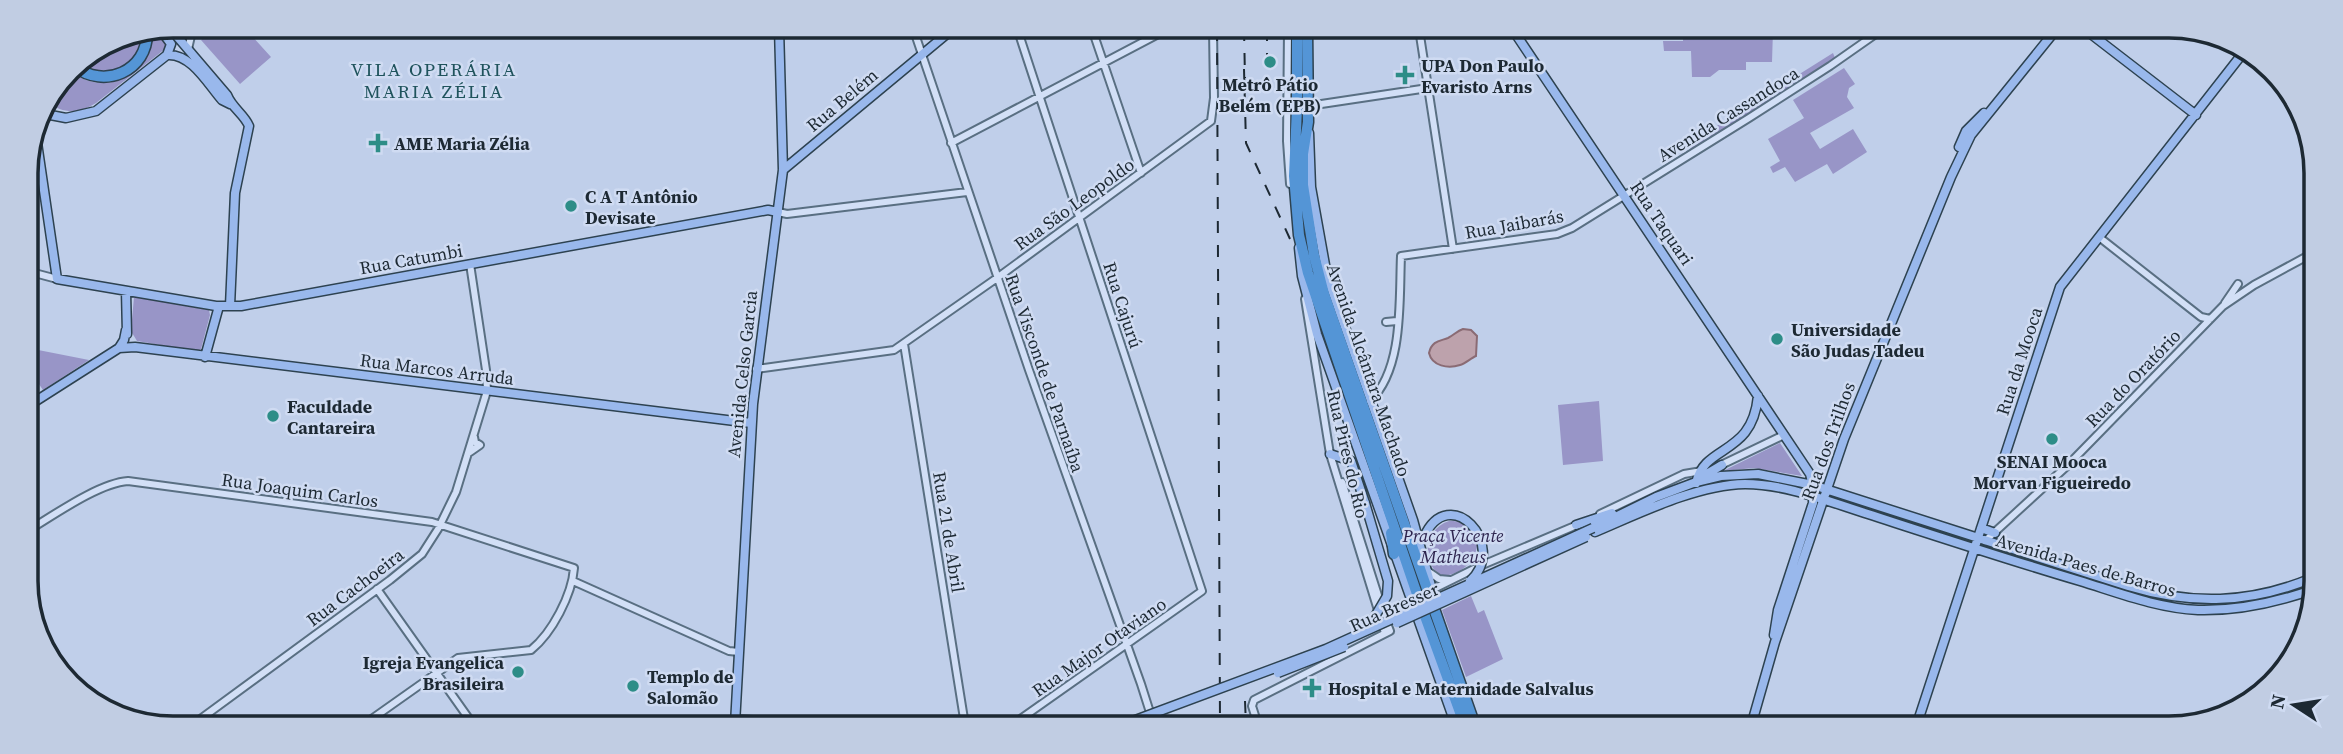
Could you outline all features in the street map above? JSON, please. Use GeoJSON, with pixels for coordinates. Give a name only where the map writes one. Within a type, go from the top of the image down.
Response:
{"type":"FeatureCollection","features":[{"type":"Feature","properties":{"kind":"highway","name":"Avenida Alcântara Machado"},"geometry":{"type":"LineString","coordinates":[[1297,38],[1294,176],[1299,235],[1311,286],[1385,501],[1415,599],[1461,715]]}},
{"type":"Feature","properties":{"kind":"highway","name":"Avenida Alcântara Machado"},"geometry":{"type":"LineString","coordinates":[[1307,38],[1308,122],[1303,154],[1303,185],[1314,255],[1324,294],[1368,403],[1471,715]]}},
{"type":"Feature","properties":{"kind":"highway"},"geometry":{"type":"LineString","coordinates":[[84,73],[111,77],[126,72],[139,60],[145,42]]}},
{"type":"Feature","properties":{"kind":"highway"},"geometry":{"type":"LineString","coordinates":[[1287,131],[1297,119]]}},
{"type":"Feature","properties":{"kind":"highway"},"geometry":{"type":"LineString","coordinates":[[1385,501],[1394,554]]}},
{"type":"Feature","properties":{"kind":"main road","name":"Rua Taquari"},"geometry":{"type":"LineString","coordinates":[[1519,38],[1810,474],[1813,485]]}},
{"type":"Feature","properties":{"kind":"main road","name":"Rua dos Trilhos"},"geometry":{"type":"LineString","coordinates":[[1951,177],[1966,131],[2049,38]]}},
{"type":"Feature","properties":{"kind":"main road"},"geometry":{"type":"LineString","coordinates":[[2096,38],[2196,114]]}},
{"type":"Feature","properties":{"kind":"main road"},"geometry":{"type":"LineString","coordinates":[[52,114],[66,118],[96,111],[167,55],[171,44],[167,39]]}},
{"type":"Feature","properties":{"kind":"main road"},"geometry":{"type":"LineString","coordinates":[[179,39],[227,95],[230,104]]}},
{"type":"Feature","properties":{"kind":"main road","name":"Avenida Celso Garcia"},"geometry":{"type":"LineString","coordinates":[[735,716],[751,423],[783,170],[779,39]]}},
{"type":"Feature","properties":{"kind":"main road","name":"Rua Belém"},"geometry":{"type":"LineString","coordinates":[[783,170],[941,39]]}},
{"type":"Feature","properties":{"kind":"main road"},"geometry":{"type":"LineString","coordinates":[[167,55],[176,54],[185,58],[222,100],[230,104],[248,122],[249,132],[235,193],[230,306]]}},
{"type":"Feature","properties":{"kind":"main road","name":"Rua da Mooca"},"geometry":{"type":"LineString","coordinates":[[1920,715],[1974,549],[1982,540],[1981,528],[2060,287],[2239,58]]}},
{"type":"Feature","properties":{"kind":"main road","name":"Rua dos Trilhos"},"geometry":{"type":"LineString","coordinates":[[1754,715],[1775,642],[1860,396],[1968,139],[2007,88]]}},
{"type":"Feature","properties":{"kind":"main road"},"geometry":{"type":"LineString","coordinates":[[1977,106],[1983,114],[1981,124]]}},
{"type":"Feature","properties":{"kind":"main road"},"geometry":{"type":"LineString","coordinates":[[40,160],[55,269],[53,278]]}},
{"type":"Feature","properties":{"kind":"main road","name":"Rua Catumbi"},"geometry":{"type":"LineString","coordinates":[[53,278],[219,306],[241,306],[768,209],[778,212]]}},
{"type":"Feature","properties":{"kind":"main road","name":"Avenida Alcântara Machado"},"geometry":{"type":"LineString","coordinates":[[1299,235],[1302,276],[1317,334],[1394,554],[1415,599],[1453,715]]}},
{"type":"Feature","properties":{"kind":"main road"},"geometry":{"type":"LineString","coordinates":[[38,399],[119,348],[126,330],[126,291]]}},
{"type":"Feature","properties":{"kind":"main road"},"geometry":{"type":"LineString","coordinates":[[205,357],[219,306]]}},
{"type":"Feature","properties":{"kind":"main road"},"geometry":{"type":"LineString","coordinates":[[126,330],[135,347]]}},
{"type":"Feature","properties":{"kind":"main road","name":"Rua Marcos Arruda"},"geometry":{"type":"LineString","coordinates":[[119,348],[135,347],[751,423]]}},
{"type":"Feature","properties":{"kind":"main road"},"geometry":{"type":"LineString","coordinates":[[1667,504],[1672,497],[1692,491],[1696,486],[1699,471],[1708,461],[1744,436],[1755,415],[1758,396]]}},
{"type":"Feature","properties":{"kind":"main road","name":"Avenida Alcântara Machado"},"geometry":{"type":"LineString","coordinates":[[1368,403],[1423,541],[1431,591]]}},
{"type":"Feature","properties":{"kind":"main road"},"geometry":{"type":"LineString","coordinates":[[1330,454],[1348,459],[1353,466],[1386,572],[1388,589],[1385,603],[1374,618],[1348,640]]}},
{"type":"Feature","properties":{"kind":"main road"},"geometry":{"type":"LineString","coordinates":[[1359,455],[1364,500]]}},
{"type":"Feature","properties":{"kind":"main road"},"geometry":{"type":"LineString","coordinates":[[1576,526],[1696,481],[1721,465]]}},
{"type":"Feature","properties":{"kind":"main road"},"geometry":{"type":"LineString","coordinates":[[1696,481],[1721,476],[1758,474],[1813,485],[1982,540]]}},
{"type":"Feature","properties":{"kind":"main road","name":"Rua Bresser"},"geometry":{"type":"LineString","coordinates":[[1147,716],[1348,640],[1594,530],[1704,490],[1735,485],[1770,487],[1823,500]]}},
{"type":"Feature","properties":{"kind":"main road","name":"Rua dos Trilhos"},"geometry":{"type":"LineString","coordinates":[[1775,642],[1778,610],[1808,520],[1813,485]]}},
{"type":"Feature","properties":{"kind":"main road"},"geometry":{"type":"LineString","coordinates":[[1823,500],[1974,549]]}},
{"type":"Feature","properties":{"kind":"main road"},"geometry":{"type":"LineString","coordinates":[[1594,530],[1644,502]]}},
{"type":"Feature","properties":{"kind":"main road"},"geometry":{"type":"LineString","coordinates":[[1890,521],[1900,521],[1907,515]]}},
{"type":"Feature","properties":{"kind":"main road"},"geometry":{"type":"LineString","coordinates":[[1423,541],[1430,526],[1444,517],[1460,517],[1475,526],[1481,539],[1480,566],[1475,577],[1462,587]]}},
{"type":"Feature","properties":{"kind":"main road"},"geometry":{"type":"LineString","coordinates":[[1907,527],[1914,522],[1940,526]]}},
{"type":"Feature","properties":{"kind":"main road"},"geometry":{"type":"LineString","coordinates":[[1981,528],[1995,533]]}},
{"type":"Feature","properties":{"kind":"main road","name":"Rua Bresser"},"geometry":{"type":"LineString","coordinates":[[1163,716],[1328,654],[1594,530]]}},
{"type":"Feature","properties":{"kind":"main road","name":"Avenida Paes de Barros"},"geometry":{"type":"LineString","coordinates":[[1982,540],[2167,596],[2214,601],[2263,595],[2304,581]]}},
{"type":"Feature","properties":{"kind":"main road","name":"Avenida Paes de Barros"},"geometry":{"type":"LineString","coordinates":[[1974,549],[2165,606],[2212,610],[2257,606],[2303,593]]}},
{"type":"Feature","properties":{"kind":"main road"},"geometry":{"type":"LineString","coordinates":[[2095,586],[2101,580],[2110,580]]}},
{"type":"Feature","properties":{"kind":"street","name":"Rua São Leopoldo"},"geometry":{"type":"LineString","coordinates":[[756,369],[891,351],[1080,218],[1211,121],[1214,98],[1213,38]]}},
{"type":"Feature","properties":{"kind":"street","name":"Avenida Alcântara Machado"},"geometry":{"type":"LineString","coordinates":[[1288,38],[1289,176],[1296,206]]}},
{"type":"Feature","properties":{"kind":"street"},"geometry":{"type":"LineString","coordinates":[[1420,38],[1452,249]]}},
{"type":"Feature","properties":{"kind":"street","name":"Avenida Cassandoca"},"geometry":{"type":"LineString","coordinates":[[1624,196],[1870,38]]}},
{"type":"Feature","properties":{"kind":"street"},"geometry":{"type":"LineString","coordinates":[[188,49],[190,39]]}},
{"type":"Feature","properties":{"kind":"street","name":"Rua Visconde de Parnaíba"},"geometry":{"type":"LineString","coordinates":[[916,39],[967,192],[1151,716]]}},
{"type":"Feature","properties":{"kind":"street","name":"Rua Cajurú"},"geometry":{"type":"LineString","coordinates":[[1020,39],[1202,591]]}},
{"type":"Feature","properties":{"kind":"street"},"geometry":{"type":"LineString","coordinates":[[1095,39],[1141,173]]}},
{"type":"Feature","properties":{"kind":"street"},"geometry":{"type":"LineString","coordinates":[[951,143],[1149,39]]}},
{"type":"Feature","properties":{"kind":"street"},"geometry":{"type":"LineString","coordinates":[[1308,106],[1427,88]]}},
{"type":"Feature","properties":{"kind":"street"},"geometry":{"type":"LineString","coordinates":[[778,212],[787,214],[967,192]]}},
{"type":"Feature","properties":{"kind":"street","name":"Rua Jaibarás"},"geometry":{"type":"LineString","coordinates":[[1397,321],[1401,256],[1564,232],[1624,196]]}},
{"type":"Feature","properties":{"kind":"street"},"geometry":{"type":"LineString","coordinates":[[2099,237],[2201,317],[2210,319]]}},
{"type":"Feature","properties":{"kind":"street","name":"Rua do Oratório"},"geometry":{"type":"LineString","coordinates":[[1982,540],[1995,533],[2068,465],[2223,306],[2252,286],[2304,258]]}},
{"type":"Feature","properties":{"kind":"street","name":"Rua Cachoeira"},"geometry":{"type":"LineString","coordinates":[[205,716],[422,554],[440,524],[456,492],[487,391],[470,264]]}},
{"type":"Feature","properties":{"kind":"street","name":"Rua Catumbi"},"geometry":{"type":"LineString","coordinates":[[39,274],[53,278]]}},
{"type":"Feature","properties":{"kind":"street","name":"Rua Pires do Rio"},"geometry":{"type":"LineString","coordinates":[[1302,276],[1330,454],[1387,632]]}},
{"type":"Feature","properties":{"kind":"street"},"geometry":{"type":"LineString","coordinates":[[2223,306],[2238,284]]}},
{"type":"Feature","properties":{"kind":"street"},"geometry":{"type":"LineString","coordinates":[[2201,317],[2202,327]]}},
{"type":"Feature","properties":{"kind":"street"},"geometry":{"type":"LineString","coordinates":[[1356,415],[1382,387],[1389,370],[1396,342],[1397,321],[1386,321]]}},
{"type":"Feature","properties":{"kind":"street","name":"Rua 21 de Abril"},"geometry":{"type":"LineString","coordinates":[[904,344],[964,716]]}},
{"type":"Feature","properties":{"kind":"street"},"geometry":{"type":"LineString","coordinates":[[469,453],[481,445],[475,442],[474,435]]}},
{"type":"Feature","properties":{"kind":"street","name":"Rua Bresser"},"geometry":{"type":"LineString","coordinates":[[1381,615],[1684,474],[1721,465],[1784,435]]}},
{"type":"Feature","properties":{"kind":"street","name":"Rua Pires do Rio"},"geometry":{"type":"LineString","coordinates":[[1340,456],[1338,469],[1354,527]]}},
{"type":"Feature","properties":{"kind":"street","name":"Rua Joaquim Carlos"},"geometry":{"type":"LineString","coordinates":[[38,525],[110,484],[128,481],[440,524],[574,568],[573,581]]}},
{"type":"Feature","properties":{"kind":"street"},"geometry":{"type":"LineString","coordinates":[[1429,572],[1439,579],[1452,580]]}},
{"type":"Feature","properties":{"kind":"street"},"geometry":{"type":"LineString","coordinates":[[376,716],[461,657],[528,651],[535,646],[566,603],[573,581],[682,631],[729,651],[739,652]]}},
{"type":"Feature","properties":{"kind":"street"},"geometry":{"type":"LineString","coordinates":[[377,589],[467,716]]}},
{"type":"Feature","properties":{"kind":"street","name":"Rua Major Otaviano"},"geometry":{"type":"LineString","coordinates":[[1026,716],[1202,591]]}},
{"type":"Feature","properties":{"kind":"street","name":"Rua Bresser"},"geometry":{"type":"LineString","coordinates":[[1255,715],[1252,704],[1256,698],[1387,632]]}},
{"type":"Feature","properties":{"kind":"green space"},"geometry":{"type":"Polygon","coordinates":[[[1683,38],[1773,38],[1772,62],[1746,62],[1746,70],[1719,70],[1710,77],[1692,77],[1691,51],[1664,51],[1663,41],[1683,41],[1683,38]]]}},
{"type":"Feature","properties":{"kind":"green space"},"geometry":{"type":"Polygon","coordinates":[[[163,39],[166,43],[165,49],[96,103],[72,111],[56,107],[79,77],[97,83],[124,78],[135,70],[152,40],[163,39]]]}},
{"type":"Feature","properties":{"kind":"green space"},"geometry":{"type":"Polygon","coordinates":[[[255,39],[271,57],[240,84],[201,40],[255,39]]]}},
{"type":"Feature","properties":{"kind":"green space"},"geometry":{"type":"Polygon","coordinates":[[[141,43],[135,58],[128,64],[112,71],[89,69],[114,52],[141,43]]]}},
{"type":"Feature","properties":{"kind":"green space"},"geometry":{"type":"Polygon","coordinates":[[[1833,53],[1835,58],[1691,150],[1688,144],[1833,53]]]}},
{"type":"Feature","properties":{"kind":"green space"},"geometry":{"type":"Polygon","coordinates":[[[1844,68],[1855,84],[1849,88],[1847,97],[1854,108],[1810,133],[1820,149],[1853,129],[1867,152],[1833,174],[1827,164],[1795,182],[1785,167],[1773,173],[1770,167],[1780,161],[1768,139],[1804,118],[1793,100],[1844,68]]]}},
{"type":"Feature","properties":{"kind":"green space"},"geometry":{"type":"Polygon","coordinates":[[[134,297],[209,310],[201,349],[197,351],[137,341],[131,331],[134,297]]]}},
{"type":"Feature","properties":{"kind":"green space"},"geometry":{"type":"Polygon","coordinates":[[[39,350],[89,360],[43,390],[38,383],[39,350]]]}},
{"type":"Feature","properties":{"kind":"green space"},"geometry":{"type":"Polygon","coordinates":[[[1599,401],[1603,461],[1563,465],[1558,405],[1599,401]]]}},
{"type":"Feature","properties":{"kind":"green space"},"geometry":{"type":"Polygon","coordinates":[[[1780,443],[1802,476],[1754,468],[1723,471],[1780,443]]]}},
{"type":"Feature","properties":{"kind":"green space","name":"Praça Vicente Matheus"},"geometry":{"type":"Polygon","coordinates":[[[1449,521],[1471,528],[1476,536],[1477,546],[1468,565],[1458,572],[1444,576],[1431,565],[1428,548],[1434,532],[1449,521]]]}},
{"type":"Feature","properties":{"kind":"green space"},"geometry":{"type":"Polygon","coordinates":[[[1471,596],[1478,613],[1484,610],[1503,659],[1466,677],[1442,610],[1471,596]]]}},
{"type":"Feature","properties":{"kind":"shaded area"},"geometry":{"type":"Polygon","coordinates":[[[1463,329],[1471,330],[1477,336],[1476,356],[1455,366],[1441,365],[1433,361],[1429,353],[1432,346],[1463,329]]]}},
{"type":"Feature","properties":{"kind":"railway"},"geometry":{"type":"LineString","coordinates":[[1217,38],[1220,715]]}},
{"type":"Feature","properties":{"kind":"railway"},"geometry":{"type":"LineString","coordinates":[[1244,38],[1245,78]]}},
{"type":"Feature","properties":{"kind":"railway"},"geometry":{"type":"LineString","coordinates":[[1267,38],[1267,95]]}},
{"type":"Feature","properties":{"kind":"railway"},"geometry":{"type":"LineString","coordinates":[[1244,69],[1246,143],[1290,239]]}},
{"type":"Feature","properties":{"kind":"railway"},"geometry":{"type":"LineString","coordinates":[[1245,701],[1246,715]]}},
{"type":"Feature","properties":{"kind":"place","name":"Metrô Pátio Belém (EPB)"},"geometry":{"type":"Point","coordinates":[1270,62]}},
{"type":"Feature","properties":{"kind":"place","name":"UPA Don Paulo Evaristo Arns"},"geometry":{"type":"Point","coordinates":[1405,75]}},
{"type":"Feature","properties":{"kind":"place","name":"AME Maria Zélia"},"geometry":{"type":"Point","coordinates":[378,143]}},
{"type":"Feature","properties":{"kind":"place","name":"C A T Antônio Devisate"},"geometry":{"type":"Point","coordinates":[571,206]}},
{"type":"Feature","properties":{"kind":"place","name":"Universidade São Judas Tadeu"},"geometry":{"type":"Point","coordinates":[1777,339]}},
{"type":"Feature","properties":{"kind":"place","name":"Faculdade Cantareira"},"geometry":{"type":"Point","coordinates":[273,416]}},
{"type":"Feature","properties":{"kind":"place","name":"SENAI Mooca Morvan Figueiredo"},"geometry":{"type":"Point","coordinates":[2052,439]}},
{"type":"Feature","properties":{"kind":"place","name":"Igreja Evangelica Brasileira"},"geometry":{"type":"Point","coordinates":[518,672]}},
{"type":"Feature","properties":{"kind":"place","name":"Templo de Salomão"},"geometry":{"type":"Point","coordinates":[633,686]}},
{"type":"Feature","properties":{"kind":"place","name":"Hospital e Maternidade Salvalus"},"geometry":{"type":"Point","coordinates":[1312,688]}},
{"type":"Feature","properties":{"kind":"district","name":"VILA OPERÁRIA MARIA ZÉLIA"},"geometry":{"type":"Point","coordinates":[434,80]}}]}
